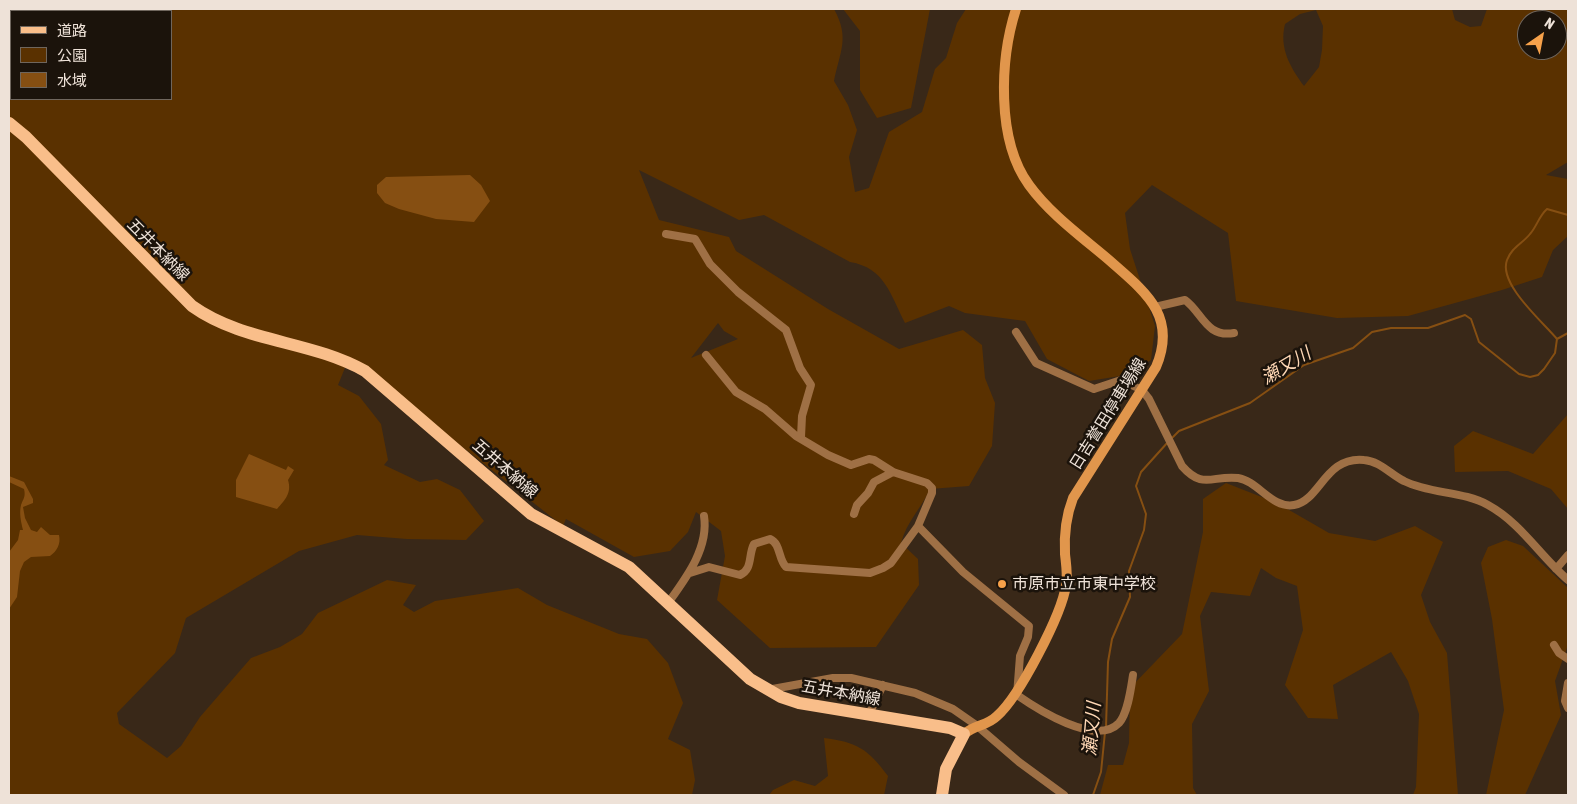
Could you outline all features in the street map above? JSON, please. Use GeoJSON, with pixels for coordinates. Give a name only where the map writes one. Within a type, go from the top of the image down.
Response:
{"type":"FeatureCollection","features":[{"type":"Feature","properties":{"kind":"main road","name":"日吉誉田停車場線"},"geometry":{"type":"LineString","coordinates":[[964,734],[976,725],[989,723],[1017,695],[1058,612],[1066,587],[1065,534],[1068,512],[1073,498],[1156,367],[1164,343],[1161,321],[1155,307],[1141,288],[1037,194],[1018,166],[1010,142],[1004,102],[1010,30],[1016,9]]}},
{"type":"Feature","properties":{"kind":"main road","name":"五井本納線"},"geometry":{"type":"LineString","coordinates":[[9,123],[26,137],[192,306],[208,318],[235,330],[334,356],[365,371],[531,514],[629,567],[738,669],[766,690],[800,703],[950,728],[964,734]]}},
{"type":"Feature","properties":{"kind":"main road"},"geometry":{"type":"LineString","coordinates":[[942,795],[946,769],[964,734]]}},
{"type":"Feature","properties":{"kind":"street"},"geometry":{"type":"LineString","coordinates":[[666,234],[695,239],[710,264],[738,292],[786,330],[800,368],[811,385],[802,416],[801,438]]}},
{"type":"Feature","properties":{"kind":"street"},"geometry":{"type":"LineString","coordinates":[[1155,307],[1185,300],[1210,327],[1222,334],[1234,334]]}},
{"type":"Feature","properties":{"kind":"street"},"geometry":{"type":"LineString","coordinates":[[1016,332],[1036,363],[1059,375],[1094,389],[1121,380],[1142,390],[1182,466],[1189,474],[1199,480],[1205,482],[1240,478],[1284,506],[1296,505],[1306,500],[1340,464],[1351,459],[1367,460],[1390,471],[1404,481],[1487,504],[1512,520],[1568,580]]}},
{"type":"Feature","properties":{"kind":"street"},"geometry":{"type":"LineString","coordinates":[[690,573],[709,567],[740,575],[744,574],[750,564],[750,550],[754,544],[770,539],[776,544],[782,563],[786,567],[870,573],[891,563],[918,526],[932,488],[927,483],[893,472],[869,459],[851,464],[842,462],[801,438],[765,409],[736,392],[706,355]]}},
{"type":"Feature","properties":{"kind":"street"},"geometry":{"type":"LineString","coordinates":[[854,514],[857,505],[868,493],[874,482],[893,472]]}},
{"type":"Feature","properties":{"kind":"street"},"geometry":{"type":"LineString","coordinates":[[668,603],[690,573],[705,525],[704,516]]}},
{"type":"Feature","properties":{"kind":"street"},"geometry":{"type":"LineString","coordinates":[[918,526],[963,572],[1029,626],[1028,637],[1020,656],[1017,695],[1053,717],[1092,730],[1106,730],[1118,725],[1123,717],[1133,675]]}},
{"type":"Feature","properties":{"kind":"street"},"geometry":{"type":"LineString","coordinates":[[1556,569],[1568,555]]}},
{"type":"Feature","properties":{"kind":"street"},"geometry":{"type":"LineString","coordinates":[[1554,646],[1558,653],[1568,659]]}},
{"type":"Feature","properties":{"kind":"street"},"geometry":{"type":"LineString","coordinates":[[766,690],[832,678],[851,678],[883,685],[937,701],[976,725],[996,744],[1064,795]]}},
{"type":"Feature","properties":{"kind":"street"},"geometry":{"type":"LineString","coordinates":[[1568,683],[1565,701],[1568,708]]}},
{"type":"Feature","properties":{"kind":"street"},"geometry":{"type":"LineString","coordinates":[[869,714],[883,685]]}},
{"type":"Feature","properties":{"kind":"green space"},"geometry":{"type":"Polygon","coordinates":[[[9,9],[834,9],[842,28],[843,37],[834,81],[848,105],[857,130],[849,157],[855,192],[869,188],[889,132],[922,112],[935,69],[946,58],[957,23],[966,9],[1452,9],[1455,20],[1470,27],[1481,26],[1487,9],[1568,9],[1568,162],[1546,175],[1568,179],[1568,236],[1553,250],[1542,277],[1408,316],[1337,318],[1236,301],[1228,233],[1152,185],[1125,213],[1130,249],[1155,326],[1151,360],[1126,375],[1089,381],[1047,359],[1025,321],[965,313],[949,306],[905,323],[885,284],[871,270],[850,262],[764,215],[739,220],[639,170],[659,220],[729,237],[736,251],[828,309],[899,349],[963,330],[982,345],[985,378],[995,403],[992,446],[969,486],[930,489],[910,522],[901,543],[918,559],[919,585],[876,647],[770,648],[717,600],[725,556],[721,531],[696,512],[688,532],[670,551],[634,557],[566,519],[563,526],[349,358],[338,385],[359,396],[381,424],[388,460],[384,465],[420,482],[437,479],[460,490],[484,521],[466,540],[407,539],[357,535],[299,551],[186,618],[175,653],[117,713],[119,724],[167,758],[181,746],[200,717],[251,658],[280,647],[302,634],[318,613],[387,580],[416,585],[403,605],[414,612],[435,601],[518,588],[547,605],[619,634],[647,639],[668,663],[683,703],[668,739],[690,750],[695,780],[692,795],[9,795],[9,9]],[[1316,10],[1300,14],[1285,24],[1283,41],[1287,57],[1294,72],[1304,86],[1319,67],[1323,26],[1316,10]],[[718,323],[691,358],[738,339],[724,331],[718,323]]]}},
{"type":"Feature","properties":{"kind":"green space"},"geometry":{"type":"Polygon","coordinates":[[[843,9],[930,9],[911,108],[877,118],[860,90],[860,31],[843,9]]]}},
{"type":"Feature","properties":{"kind":"green space"},"geometry":{"type":"Polygon","coordinates":[[[1568,414],[1568,509],[1551,489],[1508,471],[1455,472],[1454,446],[1473,431],[1533,454],[1568,414]]]}},
{"type":"Feature","properties":{"kind":"green space"},"geometry":{"type":"Polygon","coordinates":[[[1226,483],[1277,503],[1329,533],[1375,541],[1415,526],[1443,542],[1421,595],[1430,622],[1447,653],[1458,795],[1413,795],[1416,787],[1419,714],[1408,681],[1391,652],[1333,685],[1338,719],[1308,718],[1285,685],[1303,630],[1297,586],[1276,578],[1261,568],[1250,596],[1211,592],[1200,616],[1209,691],[1192,724],[1193,788],[1197,795],[1100,795],[1108,765],[1123,765],[1129,743],[1130,688],[1182,634],[1203,532],[1203,499],[1226,483]]]}},
{"type":"Feature","properties":{"kind":"green space"},"geometry":{"type":"Polygon","coordinates":[[[1506,540],[1523,546],[1568,588],[1568,645],[1555,681],[1561,715],[1525,795],[1486,795],[1504,710],[1492,619],[1481,563],[1488,547],[1506,540]]]}},
{"type":"Feature","properties":{"kind":"green space"},"geometry":{"type":"Polygon","coordinates":[[[824,738],[845,742],[868,753],[888,776],[884,795],[769,795],[773,790],[794,780],[815,786],[828,776],[824,738]]]}},
{"type":"Feature","properties":{"kind":"water"},"geometry":{"type":"Polygon","coordinates":[[[470,175],[481,185],[490,201],[474,222],[436,219],[399,209],[385,203],[377,193],[377,185],[386,177],[470,175]]]}},
{"type":"Feature","properties":{"kind":"water"},"geometry":{"type":"Polygon","coordinates":[[[249,454],[286,470],[288,466],[294,470],[288,480],[289,489],[287,496],[277,509],[236,497],[236,480],[249,454]]]}},
{"type":"Feature","properties":{"kind":"water"},"geometry":{"type":"Polygon","coordinates":[[[9,476],[24,482],[33,499],[33,503],[23,507],[25,518],[31,530],[37,532],[41,527],[50,535],[59,535],[59,541],[55,552],[50,556],[31,557],[24,562],[20,571],[17,597],[9,609],[9,552],[18,540],[20,530],[23,530],[20,511],[25,494],[24,489],[9,482],[9,476]]]}},
{"type":"Feature","properties":{"kind":"waterway","name":"瀬又川"},"geometry":{"type":"LineString","coordinates":[[1171,439],[1179,431],[1250,403],[1304,365],[1353,348],[1372,332],[1391,328],[1428,328],[1465,315],[1471,319],[1479,342],[1519,374],[1530,377],[1538,375],[1555,353],[1557,339],[1515,291],[1506,270],[1507,260],[1514,249],[1530,234],[1547,209],[1568,215]]}},
{"type":"Feature","properties":{"kind":"waterway"},"geometry":{"type":"LineString","coordinates":[[1557,339],[1568,333]]}},
{"type":"Feature","properties":{"kind":"waterway","name":"瀬又川"},"geometry":{"type":"LineString","coordinates":[[1106,727],[1108,662],[1112,639],[1130,597],[1129,571],[1144,530],[1146,514],[1136,486],[1141,472],[1168,442]]}},
{"type":"Feature","properties":{"kind":"waterway","name":"瀬又川"},"geometry":{"type":"LineString","coordinates":[[1093,795],[1101,772],[1105,732]]}},
{"type":"Feature","properties":{"kind":"place","name":"市原市立市東中学校"},"geometry":{"type":"Point","coordinates":[1002,584]}}]}
